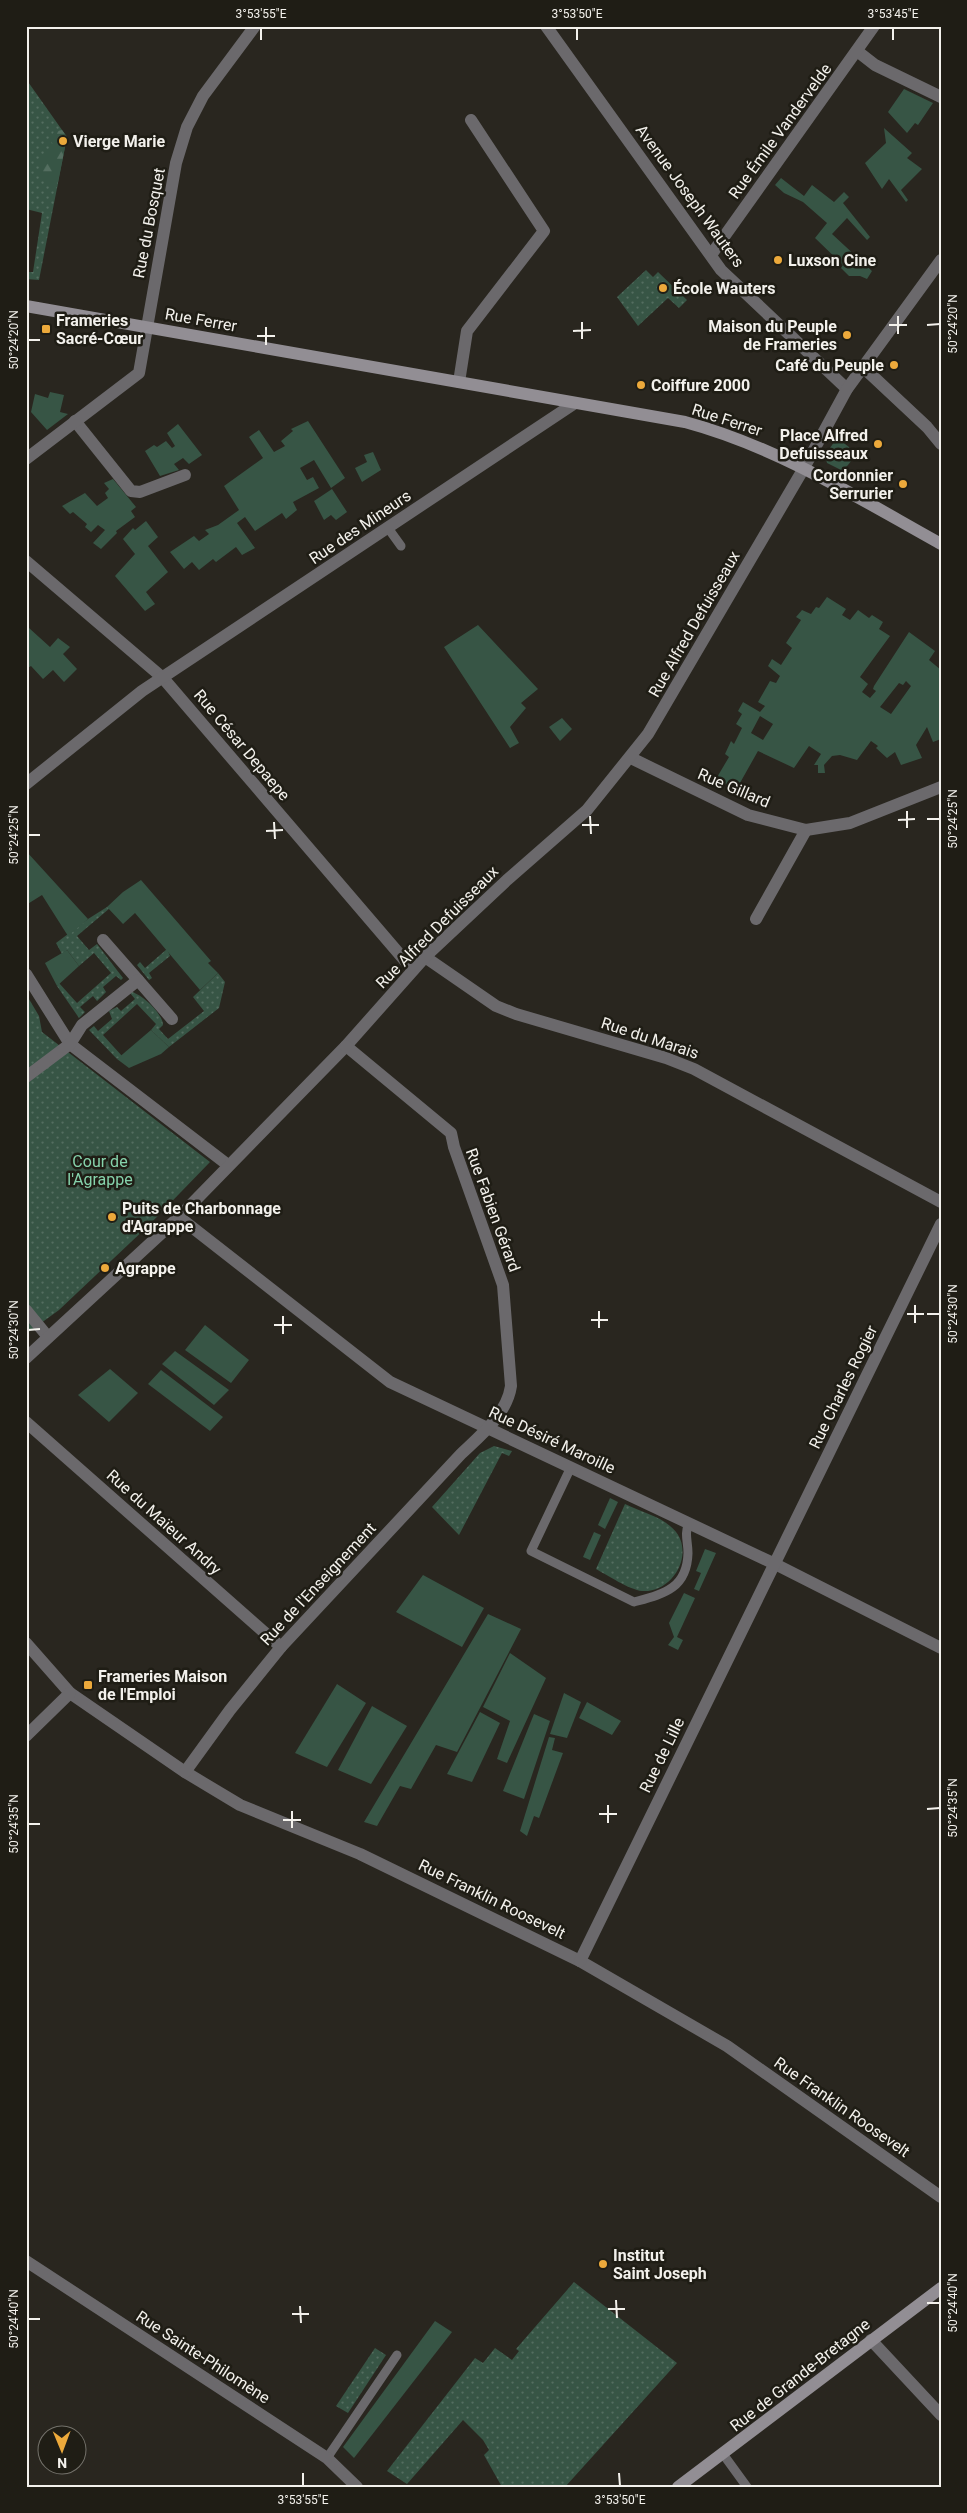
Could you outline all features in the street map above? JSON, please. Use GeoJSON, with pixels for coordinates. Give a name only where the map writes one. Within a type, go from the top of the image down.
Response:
{"type":"FeatureCollection","features":[{"type":"Feature","properties":{"kind":"main road","name":"Rue Ferrer"},"geometry":{"type":"LineString","coordinates":[[26,306],[685,422],[716,431],[804,468],[941,544]]}},
{"type":"Feature","properties":{"kind":"main road","name":"Rue de Grande-Bretagne"},"geometry":{"type":"LineString","coordinates":[[678,2487],[941,2288]]}},
{"type":"Feature","properties":{"kind":"street","name":"Rue du Bosquet"},"geometry":{"type":"LineString","coordinates":[[26,459],[139,373],[145,327],[176,163],[186,127],[203,96],[255,26]]}},
{"type":"Feature","properties":{"kind":"street","name":"Avenue Joseph Wauters"},"geometry":{"type":"LineString","coordinates":[[546,26],[721,270],[847,390]]}},
{"type":"Feature","properties":{"kind":"street","name":"Rue Émile Vandervelde"},"geometry":{"type":"LineString","coordinates":[[711,255],[874,26]]}},
{"type":"Feature","properties":{"kind":"street"},"geometry":{"type":"LineString","coordinates":[[857,51],[875,65],[941,97]]}},
{"type":"Feature","properties":{"kind":"street"},"geometry":{"type":"LineString","coordinates":[[459,382],[467,331],[544,231],[470,120]]}},
{"type":"Feature","properties":{"kind":"street","name":"Rue Alfred Defuisseaux"},"geometry":{"type":"LineString","coordinates":[[26,1358],[179,1217],[346,1046],[413,970],[507,880],[587,810],[631,758],[653,726],[804,468],[847,390],[941,260]]}},
{"type":"Feature","properties":{"kind":"street"},"geometry":{"type":"LineString","coordinates":[[864,368],[926,427],[941,444]]}},
{"type":"Feature","properties":{"kind":"street","name":"Rue des Mineurs"},"geometry":{"type":"LineString","coordinates":[[26,784],[142,691],[575,403]]}},
{"type":"Feature","properties":{"kind":"street"},"geometry":{"type":"LineString","coordinates":[[75,422],[131,491],[140,492],[185,475]]}},
{"type":"Feature","properties":{"kind":"street","name":"Rue César Depaepe"},"geometry":{"type":"LineString","coordinates":[[26,561],[163,678],[413,970]]}},
{"type":"Feature","properties":{"kind":"street","name":"Rue Gillard"},"geometry":{"type":"LineString","coordinates":[[631,758],[748,815],[806,830],[850,823],[941,787]]}},
{"type":"Feature","properties":{"kind":"street"},"geometry":{"type":"LineString","coordinates":[[756,919],[806,830]]}},
{"type":"Feature","properties":{"kind":"street"},"geometry":{"type":"LineString","coordinates":[[103,940],[172,1018]]}},
{"type":"Feature","properties":{"kind":"street","name":"Rue du Marais"},"geometry":{"type":"LineString","coordinates":[[426,958],[496,1006],[516,1014],[666,1058],[694,1069],[941,1202]]}},
{"type":"Feature","properties":{"kind":"street"},"geometry":{"type":"LineString","coordinates":[[26,974],[70,1044],[228,1165]]}},
{"type":"Feature","properties":{"kind":"street"},"geometry":{"type":"LineString","coordinates":[[26,1077],[70,1044],[82,1025],[138,980]]}},
{"type":"Feature","properties":{"kind":"street","name":"Rue Fabien Gérard"},"geometry":{"type":"LineString","coordinates":[[346,1046],[451,1133],[454,1147],[503,1285],[511,1386],[509,1398],[488,1428]]}},
{"type":"Feature","properties":{"kind":"street","name":"Rue Désiré Maroille"},"geometry":{"type":"LineString","coordinates":[[179,1217],[390,1382],[775,1564],[941,1648]]}},
{"type":"Feature","properties":{"kind":"street","name":"Rue Charles Rogier"},"geometry":{"type":"LineString","coordinates":[[775,1564],[941,1224]]}},
{"type":"Feature","properties":{"kind":"street"},"geometry":{"type":"LineString","coordinates":[[26,1310],[48,1337]]}},
{"type":"Feature","properties":{"kind":"street","name":"Rue du Maïeur Andry"},"geometry":{"type":"LineString","coordinates":[[26,1422],[281,1648]]}},
{"type":"Feature","properties":{"kind":"street","name":"Rue de l'Enseignement"},"geometry":{"type":"LineString","coordinates":[[185,1772],[230,1710],[281,1648],[460,1454],[488,1428]]}},
{"type":"Feature","properties":{"kind":"street","name":"Rue de Lille"},"geometry":{"type":"LineString","coordinates":[[580,1961],[775,1564]]}},
{"type":"Feature","properties":{"kind":"street","name":"Rue Franklin Roosevelt"},"geometry":{"type":"LineString","coordinates":[[26,1643],[70,1693],[185,1772],[240,1805],[360,1854],[580,1961],[727,2046],[941,2197]]}},
{"type":"Feature","properties":{"kind":"street"},"geometry":{"type":"LineString","coordinates":[[26,1736],[70,1693]]}},
{"type":"Feature","properties":{"kind":"street","name":"Rue Sainte-Philomène"},"geometry":{"type":"LineString","coordinates":[[26,2261],[327,2458],[358,2487]]}},
{"type":"Feature","properties":{"kind":"street"},"geometry":{"type":"LineString","coordinates":[[871,2340],[941,2415]]}},
{"type":"Feature","properties":{"kind":"lane"},"geometry":{"type":"LineString","coordinates":[[388,528],[401,546]]}},
{"type":"Feature","properties":{"kind":"lane"},"geometry":{"type":"LineString","coordinates":[[571,1467],[531,1551],[634,1602],[674,1588],[683,1577],[688,1552],[685,1533],[689,1523]]}},
{"type":"Feature","properties":{"kind":"lane"},"geometry":{"type":"LineString","coordinates":[[327,2458],[397,2355]]}},
{"type":"Feature","properties":{"kind":"lane"},"geometry":{"type":"LineString","coordinates":[[723,2454],[747,2487]]}},
{"type":"Feature","properties":{"kind":"green space"},"geometry":{"type":"Polygon","coordinates":[[[26,79],[67,137],[39,280],[26,279],[26,272],[33,272],[42,213],[26,209],[26,79]]]}},
{"type":"Feature","properties":{"kind":"green space"},"geometry":{"type":"Polygon","coordinates":[[[904,89],[933,103],[918,125],[915,123],[907,133],[888,112],[904,89]]]}},
{"type":"Feature","properties":{"kind":"green space"},"geometry":{"type":"Polygon","coordinates":[[[884,128],[912,153],[907,158],[922,169],[901,190],[908,200],[906,202],[889,179],[882,189],[865,163],[886,143],[884,128]]]}},
{"type":"Feature","properties":{"kind":"green space"},"geometry":{"type":"Polygon","coordinates":[[[62,130],[67,137],[57,187],[46,185],[39,172],[40,159],[55,148],[49,138],[54,132],[62,130]]]}},
{"type":"Feature","properties":{"kind":"green space"},"geometry":{"type":"Polygon","coordinates":[[[781,178],[804,196],[812,185],[834,202],[844,192],[849,197],[843,203],[870,237],[867,240],[847,218],[832,234],[872,271],[867,279],[860,276],[849,276],[841,268],[843,265],[815,238],[827,223],[803,202],[784,193],[775,185],[781,178]]]}},
{"type":"Feature","properties":{"kind":"green space"},"geometry":{"type":"Polygon","coordinates":[[[646,270],[653,277],[658,272],[687,300],[679,308],[668,298],[638,326],[617,297],[646,270]]]}},
{"type":"Feature","properties":{"kind":"green space"},"geometry":{"type":"Polygon","coordinates":[[[50,392],[64,395],[60,412],[68,414],[47,430],[31,412],[35,394],[48,398],[50,392]]]}},
{"type":"Feature","properties":{"kind":"green space"},"geometry":{"type":"Polygon","coordinates":[[[308,421],[345,478],[331,488],[314,460],[300,468],[307,480],[313,477],[319,488],[293,502],[297,510],[286,519],[282,513],[255,531],[245,517],[237,523],[255,548],[242,555],[236,547],[216,562],[213,559],[199,570],[192,562],[184,569],[170,552],[194,536],[199,541],[209,534],[205,530],[218,525],[239,510],[224,486],[263,458],[249,437],[259,430],[274,452],[285,446],[281,441],[293,431],[291,429],[308,421]]]}},
{"type":"Feature","properties":{"kind":"green space"},"geometry":{"type":"Polygon","coordinates":[[[178,424],[202,455],[189,464],[183,458],[174,464],[179,470],[160,476],[145,451],[154,445],[157,447],[166,441],[172,448],[175,446],[167,433],[178,424]]]}},
{"type":"Feature","properties":{"kind":"green space"},"geometry":{"type":"Polygon","coordinates":[[[837,438],[849,447],[852,460],[843,471],[827,463],[825,455],[837,438]]]}},
{"type":"Feature","properties":{"kind":"green space"},"geometry":{"type":"Polygon","coordinates":[[[373,452],[381,470],[362,482],[355,468],[367,462],[364,455],[373,452]]]}},
{"type":"Feature","properties":{"kind":"green space"},"geometry":{"type":"Polygon","coordinates":[[[113,479],[136,507],[131,511],[135,517],[116,531],[117,533],[101,549],[93,543],[105,530],[98,525],[91,532],[85,527],[87,524],[73,512],[70,514],[62,506],[85,493],[97,506],[108,498],[105,493],[109,489],[104,483],[113,479]]]}},
{"type":"Feature","properties":{"kind":"green space"},"geometry":{"type":"Polygon","coordinates":[[[332,489],[347,512],[336,520],[331,515],[324,520],[314,501],[332,489]]]}},
{"type":"Feature","properties":{"kind":"green space"},"geometry":{"type":"Polygon","coordinates":[[[146,521],[158,537],[148,546],[168,572],[146,592],[155,604],[145,611],[115,576],[135,554],[123,539],[133,528],[135,530],[146,521]]]}},
{"type":"Feature","properties":{"kind":"green space"},"geometry":{"type":"Polygon","coordinates":[[[827,597],[846,609],[842,615],[850,620],[858,610],[869,618],[872,615],[883,622],[879,629],[890,636],[860,677],[868,684],[862,692],[870,698],[876,691],[873,689],[874,686],[909,632],[935,651],[929,660],[941,670],[941,739],[933,742],[927,727],[916,745],[922,758],[901,765],[895,752],[887,758],[876,748],[878,746],[871,741],[857,760],[840,755],[832,756],[824,765],[825,773],[818,773],[818,765],[814,765],[821,754],[809,746],[794,768],[758,751],[736,790],[716,779],[729,757],[725,754],[731,741],[734,744],[742,728],[736,724],[742,714],[738,711],[743,702],[760,712],[765,706],[758,702],[770,681],[776,683],[780,676],[768,666],[772,659],[781,665],[792,648],[786,643],[801,620],[796,617],[802,610],[811,614],[816,607],[819,608],[827,597]],[[906,681],[903,685],[899,683],[880,707],[891,714],[911,686],[906,681]],[[760,716],[751,733],[763,740],[773,724],[760,716]]]}},
{"type":"Feature","properties":{"kind":"green space"},"geometry":{"type":"Polygon","coordinates":[[[478,625],[538,689],[521,703],[526,708],[510,727],[519,743],[510,748],[444,647],[478,625]]]}},
{"type":"Feature","properties":{"kind":"green space"},"geometry":{"type":"Polygon","coordinates":[[[29,628],[50,647],[58,638],[70,647],[63,654],[77,669],[64,682],[53,670],[43,679],[31,666],[26,669],[26,631],[29,628]]]}},
{"type":"Feature","properties":{"kind":"green space"},"geometry":{"type":"Polygon","coordinates":[[[562,718],[572,729],[560,741],[549,727],[562,718]]]}},
{"type":"Feature","properties":{"kind":"green space"},"geometry":{"type":"Polygon","coordinates":[[[26,851],[88,919],[68,936],[42,895],[26,905],[26,851]]]}},
{"type":"Feature","properties":{"kind":"green space"},"geometry":{"type":"Polygon","coordinates":[[[141,880],[211,961],[208,963],[218,973],[200,990],[135,913],[123,924],[107,907],[123,892],[141,880]]]}},
{"type":"Feature","properties":{"kind":"green space"},"geometry":{"type":"Polygon","coordinates":[[[107,907],[110,908],[77,936],[89,950],[97,944],[123,978],[121,980],[116,976],[103,987],[106,992],[97,1001],[93,996],[80,1007],[85,1012],[79,1018],[57,986],[59,983],[77,1003],[111,973],[94,953],[79,966],[67,950],[62,954],[56,943],[107,907]]]}},
{"type":"Feature","properties":{"kind":"green space"},"geometry":{"type":"Polygon","coordinates":[[[167,949],[170,956],[149,973],[152,978],[149,980],[137,965],[140,962],[145,968],[167,949]]]}},
{"type":"Feature","properties":{"kind":"green space"},"geometry":{"type":"Polygon","coordinates":[[[67,950],[79,966],[57,986],[45,963],[67,950]]]}},
{"type":"Feature","properties":{"kind":"green space"},"geometry":{"type":"Polygon","coordinates":[[[218,973],[225,982],[219,1008],[169,1047],[151,1030],[156,1024],[137,1004],[103,1035],[122,1056],[117,1059],[89,1030],[94,1026],[98,1031],[112,1019],[109,1011],[117,1007],[121,1011],[135,999],[130,993],[132,992],[152,1006],[160,1016],[163,1025],[159,1029],[168,1039],[204,1011],[193,997],[218,973]]]}},
{"type":"Feature","properties":{"kind":"green space","name":"Cour de l'Agrappe"},"geometry":{"type":"Polygon","coordinates":[[[26,994],[39,1016],[42,1032],[210,1162],[149,1225],[59,1310],[26,1334],[26,994]]]}},
{"type":"Feature","properties":{"kind":"green space"},"geometry":{"type":"Polygon","coordinates":[[[151,1030],[169,1047],[161,1054],[129,1068],[117,1059],[151,1030]]]}},
{"type":"Feature","properties":{"kind":"green space"},"geometry":{"type":"Polygon","coordinates":[[[205,1325],[249,1360],[231,1383],[185,1350],[205,1325]]]}},
{"type":"Feature","properties":{"kind":"green space"},"geometry":{"type":"Polygon","coordinates":[[[175,1351],[229,1390],[214,1405],[162,1364],[175,1351]]]}},
{"type":"Feature","properties":{"kind":"green space"},"geometry":{"type":"Polygon","coordinates":[[[110,1369],[138,1393],[109,1422],[78,1395],[110,1369]]]}},
{"type":"Feature","properties":{"kind":"green space"},"geometry":{"type":"Polygon","coordinates":[[[161,1370],[223,1417],[210,1431],[148,1384],[161,1370]]]}},
{"type":"Feature","properties":{"kind":"green space"},"geometry":{"type":"Polygon","coordinates":[[[494,1446],[512,1451],[509,1456],[502,1453],[459,1535],[432,1507],[480,1453],[494,1446]]]}},
{"type":"Feature","properties":{"kind":"green space"},"geometry":{"type":"Polygon","coordinates":[[[610,1498],[618,1502],[605,1529],[598,1525],[610,1498]]]}},
{"type":"Feature","properties":{"kind":"green space"},"geometry":{"type":"Polygon","coordinates":[[[625,1504],[665,1522],[678,1535],[682,1546],[679,1568],[664,1585],[654,1590],[642,1591],[631,1588],[596,1569],[625,1504]]]}},
{"type":"Feature","properties":{"kind":"green space"},"geometry":{"type":"Polygon","coordinates":[[[594,1532],[601,1535],[590,1560],[583,1557],[594,1532]]]}},
{"type":"Feature","properties":{"kind":"green space"},"geometry":{"type":"Polygon","coordinates":[[[705,1549],[716,1553],[699,1591],[694,1589],[701,1573],[696,1571],[705,1549]]]}},
{"type":"Feature","properties":{"kind":"green space"},"geometry":{"type":"Polygon","coordinates":[[[423,1575],[484,1608],[462,1647],[396,1612],[423,1575]]]}},
{"type":"Feature","properties":{"kind":"green space"},"geometry":{"type":"Polygon","coordinates":[[[684,1593],[695,1598],[677,1637],[683,1640],[678,1650],[668,1645],[674,1637],[669,1623],[684,1593]]]}},
{"type":"Feature","properties":{"kind":"green space"},"geometry":{"type":"Polygon","coordinates":[[[488,1614],[521,1629],[457,1752],[436,1745],[411,1789],[400,1786],[377,1826],[364,1822],[488,1614]]]}},
{"type":"Feature","properties":{"kind":"green space"},"geometry":{"type":"Polygon","coordinates":[[[510,1653],[546,1678],[507,1763],[497,1759],[510,1721],[483,1707],[510,1653]]]}},
{"type":"Feature","properties":{"kind":"green space"},"geometry":{"type":"Polygon","coordinates":[[[337,1684],[366,1703],[327,1767],[295,1753],[337,1684]]]}},
{"type":"Feature","properties":{"kind":"green space"},"geometry":{"type":"Polygon","coordinates":[[[564,1693],[581,1702],[567,1738],[550,1734],[564,1693]]]}},
{"type":"Feature","properties":{"kind":"green space"},"geometry":{"type":"Polygon","coordinates":[[[587,1702],[621,1721],[612,1735],[579,1718],[587,1702]]]}},
{"type":"Feature","properties":{"kind":"green space"},"geometry":{"type":"Polygon","coordinates":[[[372,1706],[407,1726],[371,1784],[338,1770],[372,1706]]]}},
{"type":"Feature","properties":{"kind":"green space"},"geometry":{"type":"Polygon","coordinates":[[[480,1712],[500,1723],[472,1782],[447,1774],[480,1712]]]}},
{"type":"Feature","properties":{"kind":"green space"},"geometry":{"type":"Polygon","coordinates":[[[534,1714],[550,1721],[524,1799],[503,1791],[534,1714]]]}},
{"type":"Feature","properties":{"kind":"green space"},"geometry":{"type":"Polygon","coordinates":[[[549,1737],[555,1738],[552,1750],[563,1753],[539,1818],[534,1816],[527,1836],[520,1831],[549,1737]]]}},
{"type":"Feature","properties":{"kind":"green space"},"geometry":{"type":"Polygon","coordinates":[[[574,2282],[677,2363],[565,2487],[502,2487],[484,2455],[489,2450],[483,2440],[463,2420],[407,2484],[387,2471],[475,2358],[483,2363],[495,2348],[512,2360],[519,2351],[516,2349],[574,2282]]]}},
{"type":"Feature","properties":{"kind":"green space"},"geometry":{"type":"Polygon","coordinates":[[[435,2321],[452,2332],[354,2458],[343,2447],[435,2321]]]}},
{"type":"Feature","properties":{"kind":"green space"},"geometry":{"type":"Polygon","coordinates":[[[375,2348],[386,2355],[348,2413],[336,2406],[375,2348]]]}},
{"type":"Feature","properties":{"kind":"place","name":"Vierge Marie"},"geometry":{"type":"Point","coordinates":[63,141]}},
{"type":"Feature","properties":{"kind":"place","name":"Luxson Cine"},"geometry":{"type":"Point","coordinates":[778,260]}},
{"type":"Feature","properties":{"kind":"place","name":"École Wauters"},"geometry":{"type":"Point","coordinates":[663,288]}},
{"type":"Feature","properties":{"kind":"place","name":"Frameries Sacré-Cœur"},"geometry":{"type":"Point","coordinates":[46,329]}},
{"type":"Feature","properties":{"kind":"place","name":"Maison du Peuple de Frameries"},"geometry":{"type":"Point","coordinates":[847,335]}},
{"type":"Feature","properties":{"kind":"place","name":"Café du Peuple"},"geometry":{"type":"Point","coordinates":[894,365]}},
{"type":"Feature","properties":{"kind":"place","name":"Coiffure 2000"},"geometry":{"type":"Point","coordinates":[641,385]}},
{"type":"Feature","properties":{"kind":"place","name":"Place Alfred Defuisseaux"},"geometry":{"type":"Point","coordinates":[878,444]}},
{"type":"Feature","properties":{"kind":"place","name":"Cordonnier Serrurier"},"geometry":{"type":"Point","coordinates":[903,484]}},
{"type":"Feature","properties":{"kind":"place","name":"Puits de Charbonnage d'Agrappe"},"geometry":{"type":"Point","coordinates":[112,1217]}},
{"type":"Feature","properties":{"kind":"place","name":"Agrappe"},"geometry":{"type":"Point","coordinates":[105,1268]}},
{"type":"Feature","properties":{"kind":"place","name":"Frameries Maison de l'Emploi"},"geometry":{"type":"Point","coordinates":[88,1685]}},
{"type":"Feature","properties":{"kind":"place","name":"Institut Saint Joseph"},"geometry":{"type":"Point","coordinates":[603,2264]}}]}
